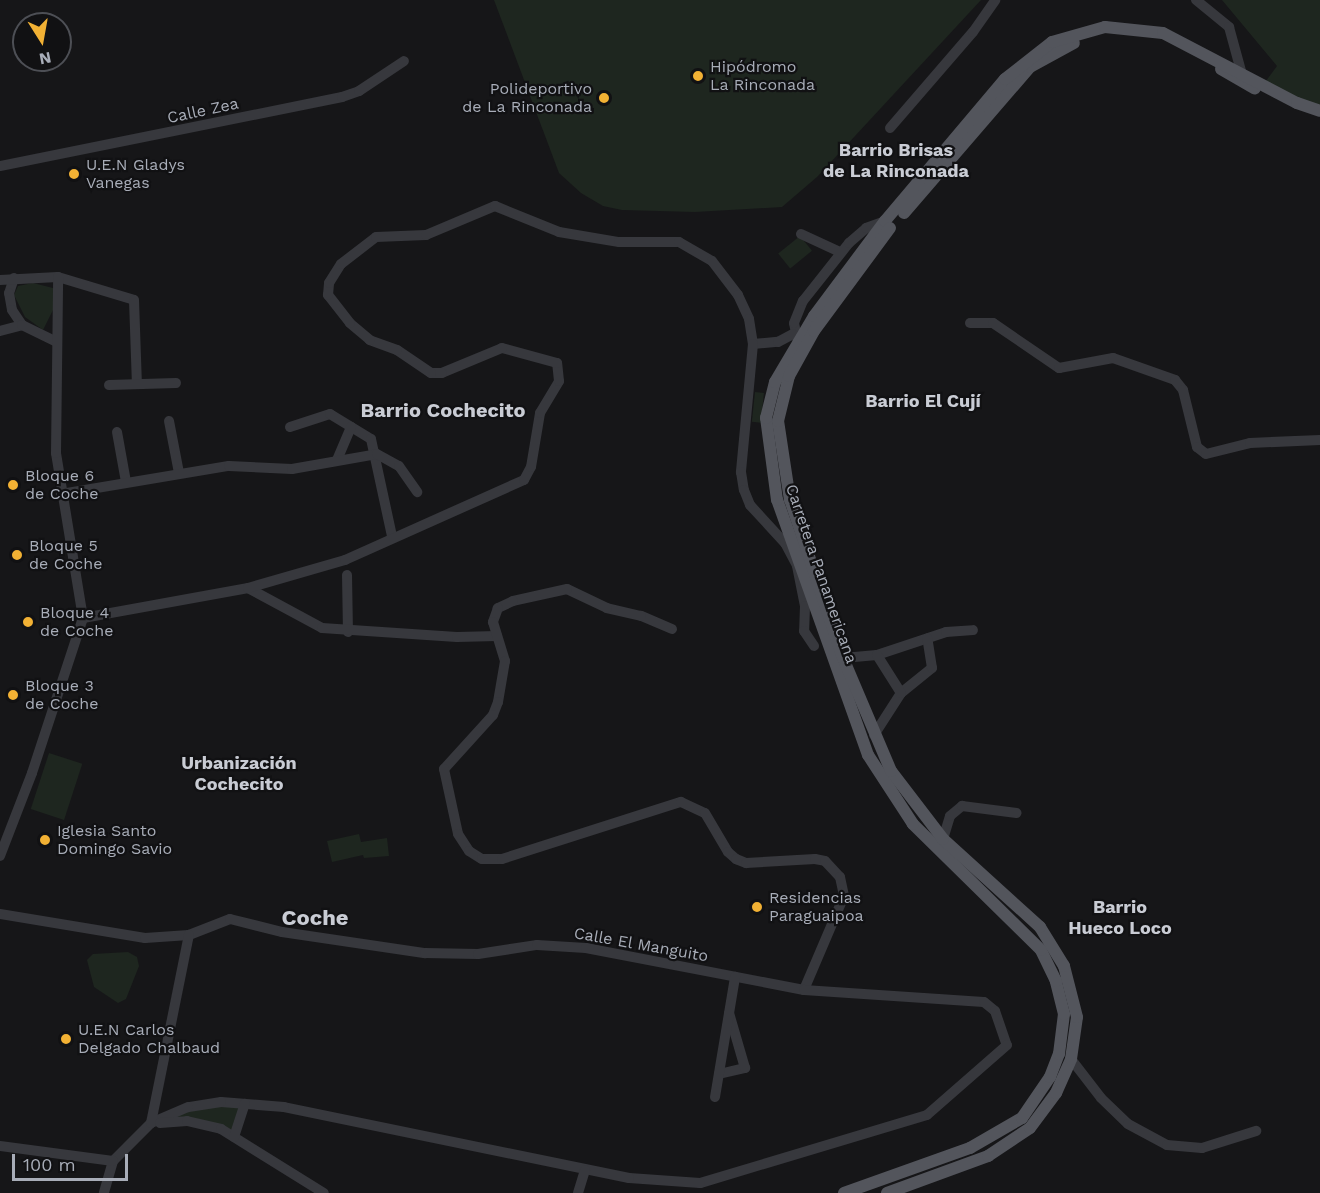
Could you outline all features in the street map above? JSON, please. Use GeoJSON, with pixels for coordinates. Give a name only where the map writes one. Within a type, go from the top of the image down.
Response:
{"type":"FeatureCollection","features":[{"type":"Feature","properties":{"kind":"main road","name":"Carretera Panamericana"},"geometry":{"type":"LineString","coordinates":[[844,1193],[970,1148],[1022,1118],[1050,1077],[1059,1054],[1064,1014],[1060,992],[1041,950],[1017,922],[936,849],[900,807],[879,775],[859,733],[809,605],[777,500],[766,432],[771,393],[796,338],[885,221],[1005,79],[1052,42],[1105,27],[1147,30],[1179,38],[1297,103],[1320,111]]}},
{"type":"Feature","properties":{"kind":"main road","name":"Carretera Panamericana"},"geometry":{"type":"LineString","coordinates":[[888,1193],[1001,1149],[1030,1128],[1045,1110],[1071,1059],[1076,1002],[1054,947],[1023,908],[943,839],[891,771],[843,658],[790,500],[779,434],[781,398],[801,351],[894,223],[1010,88],[1053,51],[1092,38],[1130,35],[1173,45],[1292,110],[1320,119]]}},
{"type":"Feature","properties":{"kind":"street"},"geometry":{"type":"LineString","coordinates":[[890,128],[973,32],[995,0]]}},
{"type":"Feature","properties":{"kind":"street"},"geometry":{"type":"LineString","coordinates":[[1196,0],[1229,27],[1241,71]]}},
{"type":"Feature","properties":{"kind":"street","name":"Calle Zea"},"geometry":{"type":"LineString","coordinates":[[0,166],[342,97],[359,91],[404,61]]}},
{"type":"Feature","properties":{"kind":"street"},"geometry":{"type":"LineString","coordinates":[[83,618],[248,588],[345,560],[392,536],[524,480],[531,467],[540,413],[561,375],[556,363],[550,359],[502,348],[442,373],[431,373],[397,350],[370,340],[350,324],[327,289],[341,264],[376,237],[426,235],[495,206],[521,220],[559,232],[620,242],[679,242],[712,261],[738,295],[749,319],[753,344],[741,472],[744,490],[750,505],[791,555],[809,605],[804,631],[814,646]]}},
{"type":"Feature","properties":{"kind":"street"},"geometry":{"type":"LineString","coordinates":[[753,344],[796,338],[803,301],[840,252],[866,228],[885,221]]}},
{"type":"Feature","properties":{"kind":"street"},"geometry":{"type":"LineString","coordinates":[[801,234],[840,252]]}},
{"type":"Feature","properties":{"kind":"street"},"geometry":{"type":"LineString","coordinates":[[0,856],[32,773],[83,618],[56,453],[55,342],[58,277]]}},
{"type":"Feature","properties":{"kind":"street"},"geometry":{"type":"LineString","coordinates":[[0,280],[58,277],[135,300],[137,384]]}},
{"type":"Feature","properties":{"kind":"street"},"geometry":{"type":"LineString","coordinates":[[14,278],[9,292],[12,310],[22,325],[55,342]]}},
{"type":"Feature","properties":{"kind":"street"},"geometry":{"type":"LineString","coordinates":[[970,323],[993,323],[1059,368],[1113,358],[1175,380],[1183,390],[1197,447],[1206,454],[1250,443],[1320,440]]}},
{"type":"Feature","properties":{"kind":"street"},"geometry":{"type":"LineString","coordinates":[[0,331],[22,325]]}},
{"type":"Feature","properties":{"kind":"street"},"geometry":{"type":"LineString","coordinates":[[109,385],[176,383]]}},
{"type":"Feature","properties":{"kind":"street"},"geometry":{"type":"LineString","coordinates":[[290,427],[328,413],[368,437],[377,454],[392,536]]}},
{"type":"Feature","properties":{"kind":"street"},"geometry":{"type":"LineString","coordinates":[[169,422],[179,473]]}},
{"type":"Feature","properties":{"kind":"street"},"geometry":{"type":"LineString","coordinates":[[338,460],[351,427]]}},
{"type":"Feature","properties":{"kind":"street"},"geometry":{"type":"LineString","coordinates":[[117,432],[126,482]]}},
{"type":"Feature","properties":{"kind":"street"},"geometry":{"type":"LineString","coordinates":[[61,494],[229,466],[292,469],[377,454],[399,466],[417,492]]}},
{"type":"Feature","properties":{"kind":"street"},"geometry":{"type":"LineString","coordinates":[[347,575],[348,632]]}},
{"type":"Feature","properties":{"kind":"street"},"geometry":{"type":"LineString","coordinates":[[248,588],[309,624],[348,632],[497,636]]}},
{"type":"Feature","properties":{"kind":"street"},"geometry":{"type":"LineString","coordinates":[[672,629],[641,616],[606,608],[574,591],[559,589],[501,606],[493,617],[505,661],[498,702],[493,715],[444,769],[458,834],[469,851],[482,859],[502,859],[669,804],[691,804],[705,813],[728,852],[736,859],[746,863],[815,859],[825,861],[840,877],[842,902],[804,990]]}},
{"type":"Feature","properties":{"kind":"street"},"geometry":{"type":"LineString","coordinates":[[843,658],[877,655],[927,638],[973,630]]}},
{"type":"Feature","properties":{"kind":"street"},"geometry":{"type":"LineString","coordinates":[[874,735],[901,693],[933,668],[927,638]]}},
{"type":"Feature","properties":{"kind":"street"},"geometry":{"type":"LineString","coordinates":[[877,655],[901,693]]}},
{"type":"Feature","properties":{"kind":"street"},"geometry":{"type":"LineString","coordinates":[[929,823],[950,816],[962,806],[1017,813]]}},
{"type":"Feature","properties":{"kind":"street"},"geometry":{"type":"LineString","coordinates":[[943,839],[950,816]]}},
{"type":"Feature","properties":{"kind":"street","name":"Calle El Manguito"},"geometry":{"type":"LineString","coordinates":[[0,914],[145,938],[189,935],[230,919],[282,932],[425,952],[478,954],[537,945],[586,948],[804,990],[984,1002],[992,1004],[1006,1042],[1001,1054],[927,1114],[888,1126],[700,1183],[629,1178],[585,1170]]}},
{"type":"Feature","properties":{"kind":"street"},"geometry":{"type":"LineString","coordinates":[[151,1124],[189,935]]}},
{"type":"Feature","properties":{"kind":"street"},"geometry":{"type":"LineString","coordinates":[[715,1097],[735,977]]}},
{"type":"Feature","properties":{"kind":"street"},"geometry":{"type":"LineString","coordinates":[[719,1074],[745,1068],[729,1012]]}},
{"type":"Feature","properties":{"kind":"street"},"geometry":{"type":"LineString","coordinates":[[1071,1059],[1101,1098],[1128,1124],[1167,1145],[1202,1148],[1256,1131]]}},
{"type":"Feature","properties":{"kind":"street"},"geometry":{"type":"LineString","coordinates":[[104,1193],[113,1161],[151,1124],[188,1107],[221,1102],[284,1107],[585,1170],[578,1193]]}},
{"type":"Feature","properties":{"kind":"street"},"geometry":{"type":"LineString","coordinates":[[234,1137],[245,1104]]}},
{"type":"Feature","properties":{"kind":"street"},"geometry":{"type":"LineString","coordinates":[[151,1124],[187,1121],[221,1130],[324,1193]]}},
{"type":"Feature","properties":{"kind":"street"},"geometry":{"type":"LineString","coordinates":[[0,1146],[113,1161]]}},
{"type":"Feature","properties":{"kind":"shaded area","name":"Polideportivo de La Rinconada"},"geometry":{"type":"Polygon","coordinates":[[[494,0],[981,0],[817,177],[782,207],[695,212],[622,210],[603,206],[581,193],[559,173],[494,0]]]}},
{"type":"Feature","properties":{"kind":"shaded area"},"geometry":{"type":"Polygon","coordinates":[[[1222,0],[1320,0],[1320,111],[1263,85],[1277,66],[1222,0]]]}},
{"type":"Feature","properties":{"kind":"shaded area"},"geometry":{"type":"Polygon","coordinates":[[[800,236],[812,251],[790,268],[778,254],[800,236]]]}},
{"type":"Feature","properties":{"kind":"shaded area"},"geometry":{"type":"Polygon","coordinates":[[[33,283],[53,288],[54,308],[43,330],[25,317],[14,295],[18,286],[33,283]]]}},
{"type":"Feature","properties":{"kind":"shaded area"},"geometry":{"type":"Polygon","coordinates":[[[755,392],[764,393],[761,423],[752,422],[755,392]]]}},
{"type":"Feature","properties":{"kind":"shaded area"},"geometry":{"type":"Polygon","coordinates":[[[49,753],[82,764],[64,820],[31,809],[49,753]]]}},
{"type":"Feature","properties":{"kind":"shaded area"},"geometry":{"type":"Polygon","coordinates":[[[359,834],[361,842],[387,838],[389,856],[364,858],[363,855],[332,862],[327,841],[359,834]]]}},
{"type":"Feature","properties":{"kind":"shaded area"},"geometry":{"type":"Polygon","coordinates":[[[128,952],[137,957],[139,966],[126,999],[118,1003],[94,987],[87,960],[93,954],[128,952]]]}},
{"type":"Feature","properties":{"kind":"shaded area"},"geometry":{"type":"Polygon","coordinates":[[[243,1105],[233,1135],[222,1128],[155,1122],[188,1108],[243,1105]]]}},
{"type":"Feature","properties":{"kind":"place","name":"Hipódromo La Rinconada"},"geometry":{"type":"Point","coordinates":[698,76]}},
{"type":"Feature","properties":{"kind":"place","name":"Polideportivo de La Rinconada"},"geometry":{"type":"Point","coordinates":[604,98]}},
{"type":"Feature","properties":{"kind":"place","name":"U.E.N Gladys Vanegas"},"geometry":{"type":"Point","coordinates":[74,174]}},
{"type":"Feature","properties":{"kind":"place","name":"Bloque 6 de Coche"},"geometry":{"type":"Point","coordinates":[13,485]}},
{"type":"Feature","properties":{"kind":"place","name":"Bloque 5 de Coche"},"geometry":{"type":"Point","coordinates":[17,555]}},
{"type":"Feature","properties":{"kind":"place","name":"Bloque 4 de Coche"},"geometry":{"type":"Point","coordinates":[28,622]}},
{"type":"Feature","properties":{"kind":"place","name":"Bloque 3 de Coche"},"geometry":{"type":"Point","coordinates":[13,695]}},
{"type":"Feature","properties":{"kind":"place","name":"Iglesia Santo Domingo Savio"},"geometry":{"type":"Point","coordinates":[45,840]}},
{"type":"Feature","properties":{"kind":"place","name":"Residencias Paraguaipoa"},"geometry":{"type":"Point","coordinates":[757,907]}},
{"type":"Feature","properties":{"kind":"place","name":"U.E.N Carlos Delgado Chalbaud"},"geometry":{"type":"Point","coordinates":[66,1039]}},
{"type":"Feature","properties":{"kind":"district","name":"Barrio Brisas de La Rinconada"},"geometry":{"type":"Point","coordinates":[896,161]}},
{"type":"Feature","properties":{"kind":"district","name":"Barrio El Cují"},"geometry":{"type":"Point","coordinates":[923,401]}},
{"type":"Feature","properties":{"kind":"district","name":"Barrio Cochecito"},"geometry":{"type":"Point","coordinates":[443,410]}},
{"type":"Feature","properties":{"kind":"district","name":"Urbanización Cochecito"},"geometry":{"type":"Point","coordinates":[239,774]}},
{"type":"Feature","properties":{"kind":"district","name":"Coche"},"geometry":{"type":"Point","coordinates":[315,918]}},
{"type":"Feature","properties":{"kind":"district","name":"Barrio Hueco Loco"},"geometry":{"type":"Point","coordinates":[1120,918]}}]}
